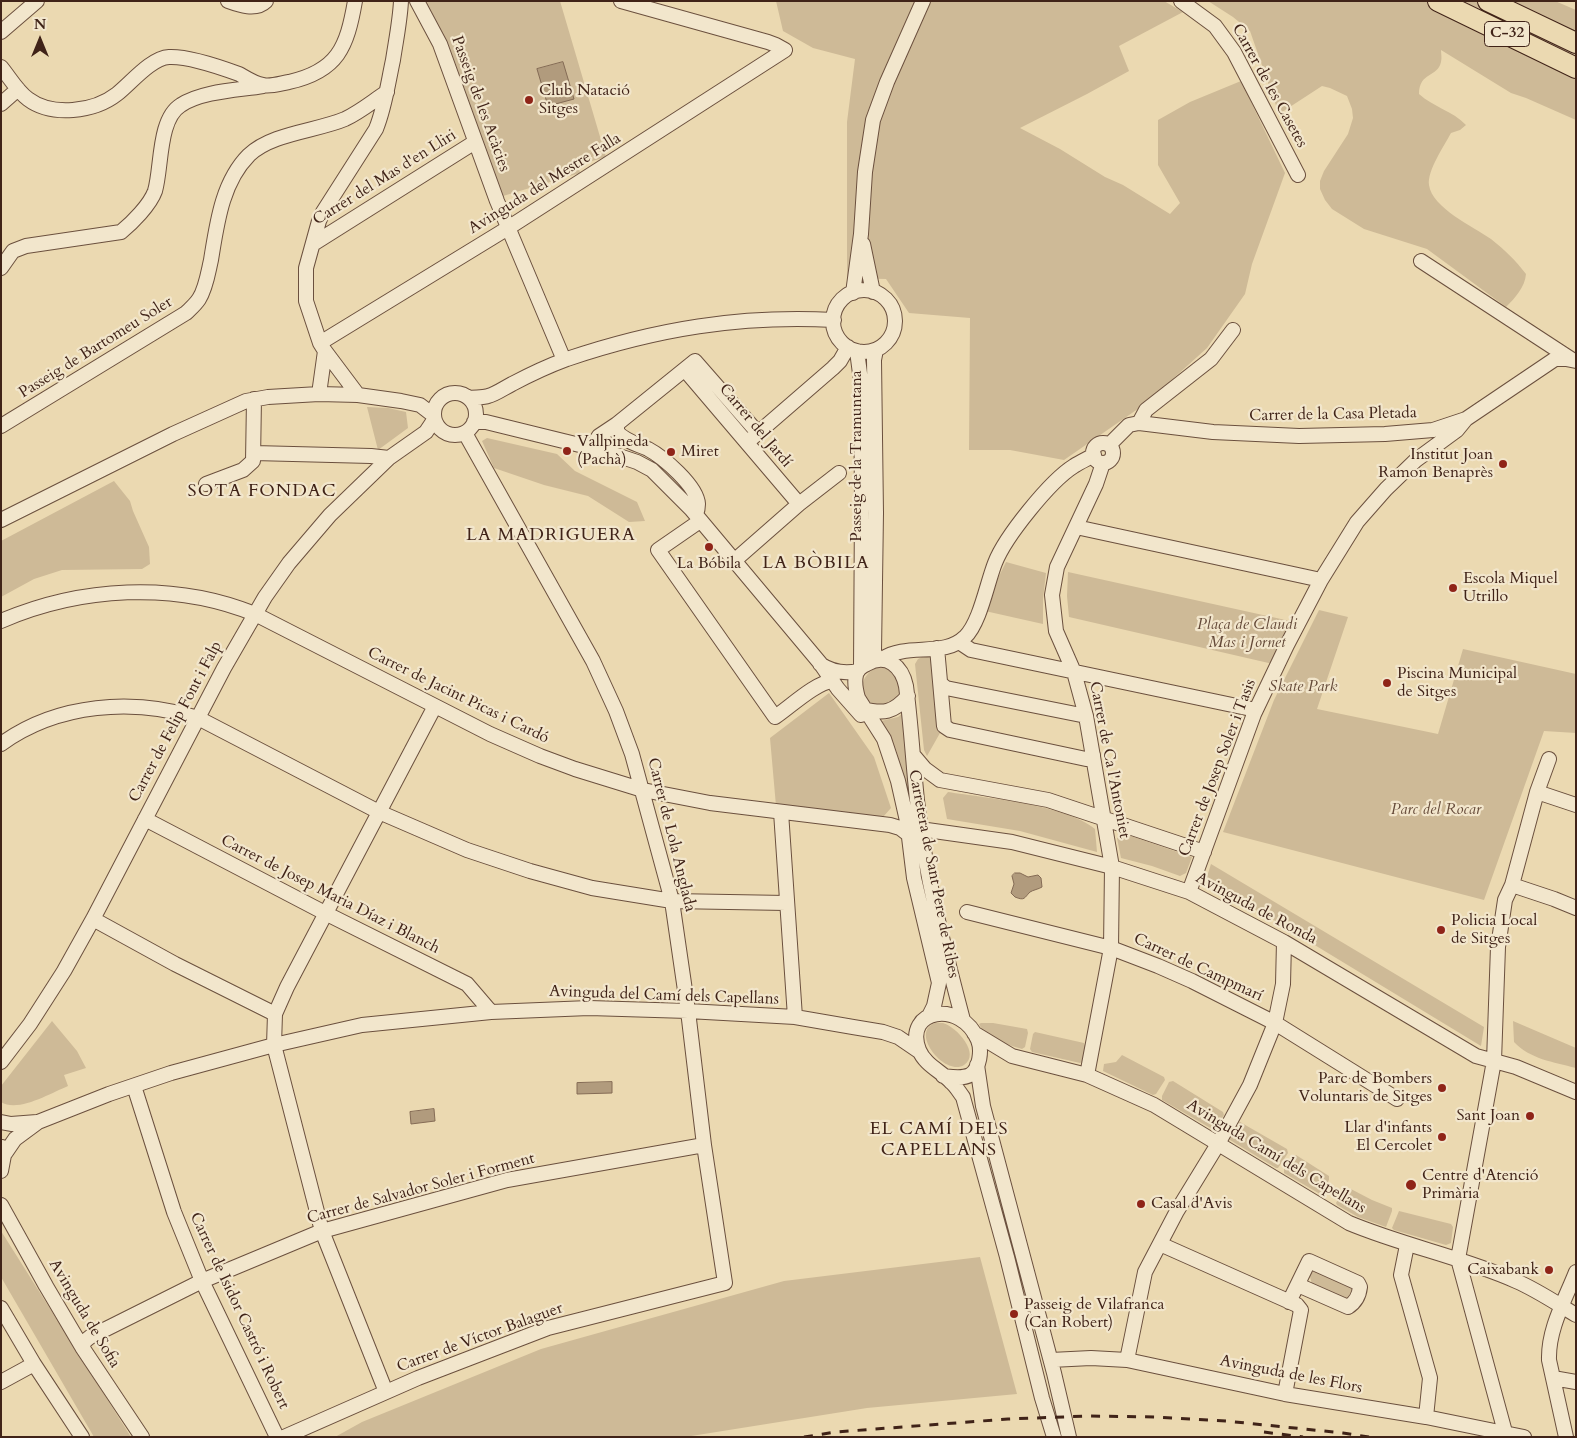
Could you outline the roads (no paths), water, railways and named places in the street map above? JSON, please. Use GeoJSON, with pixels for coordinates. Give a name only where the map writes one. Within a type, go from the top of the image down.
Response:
{"type":"FeatureCollection","features":[{"type":"Feature","properties":{"kind":"highway","name":"C-32"},"geometry":{"type":"LineString","coordinates":[[1438,1],[1576,68]]}},
{"type":"Feature","properties":{"kind":"highway","name":"C-32"},"geometry":{"type":"LineString","coordinates":[[1488,1],[1576,43]]}},
{"type":"Feature","properties":{"kind":"street"},"geometry":{"type":"LineString","coordinates":[[1,32],[37,1]]}},
{"type":"Feature","properties":{"kind":"street"},"geometry":{"type":"LineString","coordinates":[[228,1],[241,6],[252,6],[266,1]]}},
{"type":"Feature","properties":{"kind":"street"},"geometry":{"type":"LineString","coordinates":[[1,268],[13,252],[26,246],[121,232],[133,222],[155,192],[164,132],[170,118],[179,106],[191,100],[216,93],[300,79],[318,71],[331,61],[344,44],[350,29],[355,1]]}},
{"type":"Feature","properties":{"kind":"street"},"geometry":{"type":"LineString","coordinates":[[358,395],[323,347],[306,301],[306,268],[323,212],[376,129],[387,92],[400,19],[401,1]]}},
{"type":"Feature","properties":{"kind":"street","name":"Avinguda del Mestre Falla"},"geometry":{"type":"LineString","coordinates":[[323,347],[785,50],[776,44],[621,1]]}},
{"type":"Feature","properties":{"kind":"street"},"geometry":{"type":"LineString","coordinates":[[853,293],[861,234],[865,172],[874,120],[887,82],[922,1]]}},
{"type":"Feature","properties":{"kind":"street","name":"Carrer de les Casetes"},"geometry":{"type":"LineString","coordinates":[[1181,1],[1215,26],[1234,52],[1298,175]]}},
{"type":"Feature","properties":{"kind":"street"},"geometry":{"type":"LineString","coordinates":[[400,19],[417,2]]}},
{"type":"Feature","properties":{"kind":"street","name":"Passeig de les Acàcies"},"geometry":{"type":"LineString","coordinates":[[417,2],[440,44],[508,228],[564,360]]}},
{"type":"Feature","properties":{"kind":"street"},"geometry":{"type":"LineString","coordinates":[[1,67],[18,90],[29,100],[57,110],[86,107],[101,103],[115,95],[148,67],[161,59],[169,57],[216,66],[263,86]]}},
{"type":"Feature","properties":{"kind":"street"},"geometry":{"type":"LineString","coordinates":[[1,104],[18,90]]}},
{"type":"Feature","properties":{"kind":"street","name":"Passeig de Bartomeu Soler"},"geometry":{"type":"LineString","coordinates":[[1,426],[186,313],[192,307],[207,282],[216,231],[226,190],[240,166],[251,153],[287,136],[344,119],[387,92]]}},
{"type":"Feature","properties":{"kind":"street","name":"Carrer del Mas d'en Lliri"},"geometry":{"type":"LineString","coordinates":[[313,244],[475,142]]}},
{"type":"Feature","properties":{"kind":"street"},"geometry":{"type":"LineString","coordinates":[[1,520],[173,434],[226,409],[254,399],[319,394],[358,395],[420,405],[424,403],[447,434],[454,435],[474,416],[486,397],[564,360],[644,336],[708,324],[777,319],[834,320],[835,311],[840,302],[853,293],[873,292],[861,234]]}},
{"type":"Feature","properties":{"kind":"street"},"geometry":{"type":"LineString","coordinates":[[1421,261],[1575,361]]}},
{"type":"Feature","properties":{"kind":"street","name":"Passeig de la Tramuntana"},"geometry":{"type":"LineString","coordinates":[[834,320],[835,331],[839,339],[852,349],[876,350],[887,342],[893,332],[895,322],[894,312],[888,302],[873,292]]}},
{"type":"Feature","properties":{"kind":"street"},"geometry":{"type":"LineString","coordinates":[[1139,423],[1146,410],[1211,359],[1233,330]]}},
{"type":"Feature","properties":{"kind":"street"},"geometry":{"type":"LineString","coordinates":[[319,394],[323,347]]}},
{"type":"Feature","properties":{"kind":"street"},"geometry":{"type":"LineString","coordinates":[[747,443],[852,349]]}},
{"type":"Feature","properties":{"kind":"street","name":"Passeig de la Tramuntana"},"geometry":{"type":"LineString","coordinates":[[852,349],[860,381],[861,400],[862,633],[859,669]]}},
{"type":"Feature","properties":{"kind":"street","name":"Passeig de la Tramuntana"},"geometry":{"type":"LineString","coordinates":[[876,350],[874,360],[878,657]]}},
{"type":"Feature","properties":{"kind":"street","name":"Carrer de la Casa Pletada"},"geometry":{"type":"LineString","coordinates":[[1139,423],[1181,429],[1244,434],[1331,436],[1433,430],[1466,419],[1550,362],[1560,359],[1575,361]]}},
{"type":"Feature","properties":{"kind":"street"},"geometry":{"type":"LineString","coordinates":[[591,448],[599,436],[617,428],[690,366]]}},
{"type":"Feature","properties":{"kind":"street","name":"Carrer del Jardí"},"geometry":{"type":"LineString","coordinates":[[690,366],[758,433]]}},
{"type":"Feature","properties":{"kind":"street","name":"Carrer del Jardí"},"geometry":{"type":"LineString","coordinates":[[690,366],[747,443],[799,504]]}},
{"type":"Feature","properties":{"kind":"street"},"geometry":{"type":"LineString","coordinates":[[436,417],[448,394],[456,393],[474,416]]}},
{"type":"Feature","properties":{"kind":"street"},"geometry":{"type":"LineString","coordinates":[[206,484],[243,470],[252,464],[254,453],[254,399]]}},
{"type":"Feature","properties":{"kind":"street","name":"Carretera de Sant Pere de Ribes"},"geometry":{"type":"LineString","coordinates":[[474,416],[618,455],[652,470],[698,518],[833,681],[861,709],[884,739],[895,768],[905,809],[926,859],[947,960],[963,1020]]}},
{"type":"Feature","properties":{"kind":"street","name":"Carrer de Lola Anglada"},"geometry":{"type":"LineString","coordinates":[[474,416],[594,661],[621,723],[643,790],[672,901],[688,1011],[704,1145],[725,1284]]}},
{"type":"Feature","properties":{"kind":"street","name":"Carrer de Felip Font i Falp"},"geometry":{"type":"LineString","coordinates":[[1,1062],[40,1008],[64,970],[93,919],[224,668],[255,614],[289,563],[330,514],[389,458],[426,432],[436,417]]}},
{"type":"Feature","properties":{"kind":"street","name":"Carrer de Josep Soler i Tasis"},"geometry":{"type":"LineString","coordinates":[[1189,892],[1256,710],[1321,580],[1357,522],[1386,489],[1416,460],[1457,430],[1466,419]]}},
{"type":"Feature","properties":{"kind":"street","name":"Carrer de Ca l'Antoniet"},"geometry":{"type":"LineString","coordinates":[[1087,1075],[1111,948],[1112,867],[1086,716],[1074,672],[1056,631],[1052,594],[1058,567],[1096,484],[1099,459],[1109,461],[1113,456],[1113,450],[1109,445],[1129,425],[1139,423]]}},
{"type":"Feature","properties":{"kind":"street"},"geometry":{"type":"LineString","coordinates":[[617,428],[616,448],[618,455]]}},
{"type":"Feature","properties":{"kind":"street"},"geometry":{"type":"LineString","coordinates":[[617,428],[626,440],[650,450],[674,469],[693,490],[698,503],[698,518],[658,550],[775,717],[823,683],[833,681]]}},
{"type":"Feature","properties":{"kind":"street"},"geometry":{"type":"LineString","coordinates":[[1408,432],[1417,448],[1416,460]]}},
{"type":"Feature","properties":{"kind":"street"},"geometry":{"type":"LineString","coordinates":[[254,453],[389,458]]}},
{"type":"Feature","properties":{"kind":"street"},"geometry":{"type":"LineString","coordinates":[[918,649],[912,653],[908,662],[907,691],[897,707],[878,712],[861,709],[856,691],[856,679],[859,669],[878,657],[900,651],[918,649],[937,648],[959,642],[969,632],[976,619],[995,561],[1013,532],[1058,480],[1073,466],[1099,459]]}},
{"type":"Feature","properties":{"kind":"street"},"geometry":{"type":"LineString","coordinates":[[734,561],[839,472]]}},
{"type":"Feature","properties":{"kind":"street"},"geometry":{"type":"LineString","coordinates":[[1076,527],[1321,580]]}},
{"type":"Feature","properties":{"kind":"street","name":"Carrer de Jacint Picas i Cardó"},"geometry":{"type":"LineString","coordinates":[[1,621],[26,611],[77,597],[111,593],[174,594],[207,600],[237,607],[255,614],[490,734],[540,756],[643,790],[710,803],[890,825],[916,833]]}},
{"type":"Feature","properties":{"kind":"street"},"geometry":{"type":"LineString","coordinates":[[959,642],[971,650],[1256,710]]}},
{"type":"Feature","properties":{"kind":"street"},"geometry":{"type":"LineString","coordinates":[[937,648],[944,726],[950,730],[1086,759],[1093,755]]}},
{"type":"Feature","properties":{"kind":"street"},"geometry":{"type":"LineString","coordinates":[[878,657],[889,660],[896,665],[904,678],[907,691]]}},
{"type":"Feature","properties":{"kind":"street","name":"Carretera de Sant Pere de Ribes"},"geometry":{"type":"LineString","coordinates":[[820,663],[834,671],[851,672],[859,669]]}},
{"type":"Feature","properties":{"kind":"street"},"geometry":{"type":"LineString","coordinates":[[941,684],[946,688],[1086,716]]}},
{"type":"Feature","properties":{"kind":"street","name":"Carretera de Sant Pere de Ribes"},"geometry":{"type":"LineString","coordinates":[[907,691],[917,801],[914,878],[939,983],[934,1006],[925,1021]]}},
{"type":"Feature","properties":{"kind":"street"},"geometry":{"type":"LineString","coordinates":[[1,744],[36,725],[60,715],[86,709],[128,706],[178,711],[198,718],[379,812],[466,850],[530,871],[592,888],[672,901],[786,903]]}},
{"type":"Feature","properties":{"kind":"street"},"geometry":{"type":"LineString","coordinates":[[386,1392],[322,1230],[274,1044],[275,1014],[286,987],[435,706]]}},
{"type":"Feature","properties":{"kind":"street"},"geometry":{"type":"LineString","coordinates":[[914,756],[925,769],[940,780],[1048,800],[1204,852]]}},
{"type":"Feature","properties":{"kind":"street"},"geometry":{"type":"LineString","coordinates":[[1505,1432],[1458,1259],[1494,1062],[1498,947],[1505,900],[1512,885],[1537,792],[1550,759]]}},
{"type":"Feature","properties":{"kind":"street"},"geometry":{"type":"LineString","coordinates":[[1537,792],[1576,805]]}},
{"type":"Feature","properties":{"kind":"street"},"geometry":{"type":"LineString","coordinates":[[890,825],[896,823],[905,809]]}},
{"type":"Feature","properties":{"kind":"street"},"geometry":{"type":"LineString","coordinates":[[780,812],[795,1017]]}},
{"type":"Feature","properties":{"kind":"street","name":"Carrer de Josep Maria Díaz i Blanch"},"geometry":{"type":"LineString","coordinates":[[145,819],[325,913],[467,984],[491,1012]]}},
{"type":"Feature","properties":{"kind":"street","name":"Avinguda de Ronda"},"geometry":{"type":"LineString","coordinates":[[916,833],[927,830],[1012,842],[1112,867],[1189,892],[1284,942],[1476,1056],[1516,1067],[1576,1092]]}},
{"type":"Feature","properties":{"kind":"street"},"geometry":{"type":"LineString","coordinates":[[1512,885],[1576,908]]}},
{"type":"Feature","properties":{"kind":"street","name":"Carrer de Campmarí"},"geometry":{"type":"LineString","coordinates":[[967,912],[1111,948],[1192,981],[1275,1024],[1397,1099]]}},
{"type":"Feature","properties":{"kind":"street"},"geometry":{"type":"LineString","coordinates":[[93,919],[175,964],[275,1014]]}},
{"type":"Feature","properties":{"kind":"street"},"geometry":{"type":"LineString","coordinates":[[1127,1360],[1145,1272],[1177,1211],[1218,1144],[1250,1085],[1275,1024],[1283,984],[1284,942]]}},
{"type":"Feature","properties":{"kind":"street","name":"Avinguda del Camí dels Capellans"},"geometry":{"type":"LineString","coordinates":[[2,1148],[38,1122],[172,1073],[274,1044],[362,1025],[491,1012],[589,1008],[688,1011],[795,1017],[883,1032],[904,1040],[920,1052]]}},
{"type":"Feature","properties":{"kind":"street"},"geometry":{"type":"LineString","coordinates":[[1054,1437],[1044,1406],[1007,1257],[963,1097],[951,1081],[927,1062],[920,1052],[917,1042],[917,1033],[925,1021],[945,1013],[963,1020],[978,1041],[980,1051],[978,1063],[983,1106],[1070,1437]]}},
{"type":"Feature","properties":{"kind":"street","name":"Avinguda del Camí dels Capellans"},"geometry":{"type":"LineString","coordinates":[[883,1032],[904,1031],[925,1021]]}},
{"type":"Feature","properties":{"kind":"street","name":"Avinguda Camí dels Capellans"},"geometry":{"type":"LineString","coordinates":[[974,1033],[1012,1056]]}},
{"type":"Feature","properties":{"kind":"street","name":"Avinguda Camí dels Capellans"},"geometry":{"type":"LineString","coordinates":[[978,1063],[992,1056],[1012,1056],[1087,1075],[1154,1105],[1342,1219],[1380,1236],[1458,1259],[1517,1282],[1576,1315]]}},
{"type":"Feature","properties":{"kind":"street"},"geometry":{"type":"LineString","coordinates":[[943,1076],[961,1077],[971,1074],[978,1063]]}},
{"type":"Feature","properties":{"kind":"street","name":"Carrer de Isidor Castró i Robert"},"geometry":{"type":"LineString","coordinates":[[134,1086],[174,1212],[202,1281],[277,1437]]}},
{"type":"Feature","properties":{"kind":"street","name":"Avinguda del Camí dels Capellans"},"geometry":{"type":"LineString","coordinates":[[1,1122],[11,1124],[38,1122]]}},
{"type":"Feature","properties":{"kind":"street","name":"Carrer de Salvador Soler i Forment"},"geometry":{"type":"LineString","coordinates":[[82,1346],[90,1337],[202,1281],[322,1230],[507,1180],[704,1145]]}},
{"type":"Feature","properties":{"kind":"street"},"geometry":{"type":"LineString","coordinates":[[1,1171],[2,1148]]}},
{"type":"Feature","properties":{"kind":"street","name":"Avinguda de Sofia"},"geometry":{"type":"LineString","coordinates":[[1,1205],[82,1346],[142,1437]]}},
{"type":"Feature","properties":{"kind":"street"},"geometry":{"type":"LineString","coordinates":[[1160,1244],[1297,1305],[1301,1310],[1285,1394]]}},
{"type":"Feature","properties":{"kind":"street"},"geometry":{"type":"LineString","coordinates":[[1407,1245],[1401,1275],[1430,1378],[1426,1418]]}},
{"type":"Feature","properties":{"kind":"street"},"geometry":{"type":"LineString","coordinates":[[1289,1302],[1309,1261],[1358,1284],[1360,1287],[1354,1303],[1348,1307],[1298,1285]]}},
{"type":"Feature","properties":{"kind":"street"},"geometry":{"type":"LineString","coordinates":[[1566,1437],[1553,1378],[1549,1348],[1552,1335],[1576,1272]]}},
{"type":"Feature","properties":{"kind":"street","name":"Carrer de Víctor Balaguer"},"geometry":{"type":"LineString","coordinates":[[284,1437],[386,1392],[548,1328],[725,1284]]}},
{"type":"Feature","properties":{"kind":"street"},"geometry":{"type":"LineString","coordinates":[[1,1308],[34,1364],[82,1437]]}},
{"type":"Feature","properties":{"kind":"street","name":"Avinguda de les Flors"},"geometry":{"type":"LineString","coordinates":[[1050,1360],[1091,1358],[1127,1360],[1285,1394],[1505,1432],[1524,1437]]}},
{"type":"Feature","properties":{"kind":"street"},"geometry":{"type":"LineString","coordinates":[[1,1382],[34,1364]]}},
{"type":"Feature","properties":{"kind":"street"},"geometry":{"type":"LineString","coordinates":[[1553,1378],[1576,1382]]}},
{"type":"Feature","properties":{"kind":"railway"},"geometry":{"type":"LineString","coordinates":[[804,1437],[836,1432],[1008,1419],[1090,1416],[1226,1421],[1369,1437]]}},
{"type":"Feature","properties":{"kind":"railway"},"geometry":{"type":"LineString","coordinates":[[1264,1432],[1303,1437]]}},
{"type":"Feature","properties":{"kind":"place","name":"Club Natació Sitges"},"geometry":{"type":"Point","coordinates":[529,100]}},
{"type":"Feature","properties":{"kind":"place","name":"Vallpineda (Pachà)"},"geometry":{"type":"Point","coordinates":[567,451]}},
{"type":"Feature","properties":{"kind":"place","name":"Miret"},"geometry":{"type":"Point","coordinates":[671,452]}},
{"type":"Feature","properties":{"kind":"place","name":"Institut Joan Ramon Benaprès"},"geometry":{"type":"Point","coordinates":[1503,464]}},
{"type":"Feature","properties":{"kind":"place","name":"La Bóbila"},"geometry":{"type":"Point","coordinates":[709,547]}},
{"type":"Feature","properties":{"kind":"place","name":"Escola Miquel Utrillo"},"geometry":{"type":"Point","coordinates":[1453,588]}},
{"type":"Feature","properties":{"kind":"place","name":"Piscina Municipal de Sitges"},"geometry":{"type":"Point","coordinates":[1387,683]}},
{"type":"Feature","properties":{"kind":"place","name":"Policia Local de Sitges"},"geometry":{"type":"Point","coordinates":[1441,930]}},
{"type":"Feature","properties":{"kind":"place","name":"Parc de Bombers Voluntaris de Sitges"},"geometry":{"type":"Point","coordinates":[1442,1088]}},
{"type":"Feature","properties":{"kind":"place","name":"Sant Joan"},"geometry":{"type":"Point","coordinates":[1530,1116]}},
{"type":"Feature","properties":{"kind":"place","name":"Llar d'infants El Cercolet"},"geometry":{"type":"Point","coordinates":[1442,1137]}},
{"type":"Feature","properties":{"kind":"place","name":"Centre d'Atenció Primària"},"geometry":{"type":"Point","coordinates":[1411,1185]}},
{"type":"Feature","properties":{"kind":"place","name":"Casal d'Avis"},"geometry":{"type":"Point","coordinates":[1141,1204]}},
{"type":"Feature","properties":{"kind":"place","name":"Caixabank"},"geometry":{"type":"Point","coordinates":[1549,1270]}},
{"type":"Feature","properties":{"kind":"place","name":"Passeig de Vilafranca (Can Robert)"},"geometry":{"type":"Point","coordinates":[1014,1314]}},
{"type":"Feature","properties":{"kind":"district","name":"SOTA FONDAC"},"geometry":{"type":"Point","coordinates":[262,492]}},
{"type":"Feature","properties":{"kind":"district","name":"LA MADRIGUERA"},"geometry":{"type":"Point","coordinates":[551,536]}},
{"type":"Feature","properties":{"kind":"district","name":"LA BÒBILA"},"geometry":{"type":"Point","coordinates":[816,564]}},
{"type":"Feature","properties":{"kind":"district","name":"EL CAMÍ DELS CAPELLANS"},"geometry":{"type":"Point","coordinates":[939,1140]}},
{"type":"Feature","properties":{"kind":"park label","name":"Plaça de Claudi Mas i Jornet"},"geometry":{"type":"Point","coordinates":[1247,634]}},
{"type":"Feature","properties":{"kind":"park label","name":"Skate Park"},"geometry":{"type":"Point","coordinates":[1303,687]}},
{"type":"Feature","properties":{"kind":"park label","name":"Parc del Rocar"},"geometry":{"type":"Point","coordinates":[1436,810]}}]}
